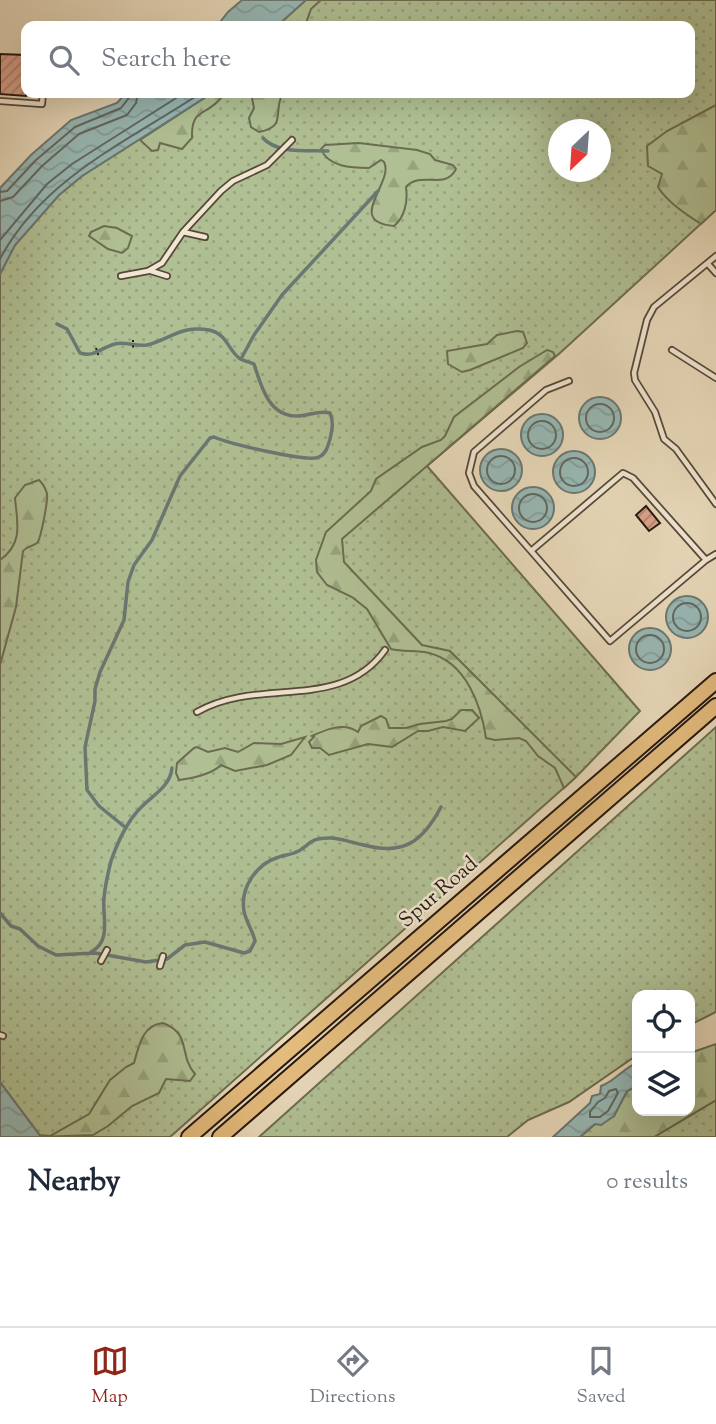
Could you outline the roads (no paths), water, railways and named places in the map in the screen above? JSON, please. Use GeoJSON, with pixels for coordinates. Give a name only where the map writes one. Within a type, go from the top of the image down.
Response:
{"type":"FeatureCollection","features":[{"type":"Feature","properties":{"kind":"highway","name":"Spur Road"},"geometry":{"type":"LineString","coordinates":[[189,1137],[716,681]]}},
{"type":"Feature","properties":{"kind":"highway","name":"Spur Road"},"geometry":{"type":"LineString","coordinates":[[220,1137],[716,706]]}},
{"type":"Feature","properties":{"kind":"lane"},"geometry":{"type":"LineString","coordinates":[[0,101],[42,104],[43,98]]}},
{"type":"Feature","properties":{"kind":"lane"},"geometry":{"type":"LineString","coordinates":[[121,276],[148,271],[162,263],[183,232],[233,181],[267,165],[290,141]]}},
{"type":"Feature","properties":{"kind":"lane"},"geometry":{"type":"LineString","coordinates":[[183,232],[205,237]]}},
{"type":"Feature","properties":{"kind":"lane"},"geometry":{"type":"LineString","coordinates":[[716,256],[654,307],[647,320],[634,373],[635,380],[655,412],[664,439],[676,449],[716,504]]}},
{"type":"Feature","properties":{"kind":"lane"},"geometry":{"type":"LineString","coordinates":[[708,264],[716,273]]}},
{"type":"Feature","properties":{"kind":"lane"},"geometry":{"type":"LineString","coordinates":[[148,271],[167,276]]}},
{"type":"Feature","properties":{"kind":"lane"},"geometry":{"type":"LineString","coordinates":[[672,350],[716,378]]}},
{"type":"Feature","properties":{"kind":"lane"},"geometry":{"type":"LineString","coordinates":[[569,382],[546,390],[483,442],[470,461],[469,473],[474,486],[610,642],[716,554]]}},
{"type":"Feature","properties":{"kind":"lane"},"geometry":{"type":"LineString","coordinates":[[531,551],[623,473],[633,478],[706,560]]}},
{"type":"Feature","properties":{"kind":"lane"},"geometry":{"type":"LineString","coordinates":[[197,712],[229,699],[343,684],[373,665],[385,650]]}},
{"type":"Feature","properties":{"kind":"lane"},"geometry":{"type":"LineString","coordinates":[[101,961],[107,950]]}},
{"type":"Feature","properties":{"kind":"lane"},"geometry":{"type":"LineString","coordinates":[[160,966],[163,956]]}},
{"type":"Feature","properties":{"kind":"water"},"geometry":{"type":"Polygon","coordinates":[[[242,0],[306,0],[283,21],[221,21],[242,0]]]}},
{"type":"Feature","properties":{"kind":"water"},"geometry":{"type":"Polygon","coordinates":[[[122,98],[204,98],[82,176],[59,195],[15,245],[0,274],[0,188],[31,155],[71,120],[117,103],[122,98]]]}},
{"type":"Feature","properties":{"kind":"water"},"geometry":{"type":"Polygon","coordinates":[[[600,397],[615,403],[621,418],[615,433],[600,439],[585,433],[579,418],[585,403],[600,397]]]}},
{"type":"Feature","properties":{"kind":"water"},"geometry":{"type":"Polygon","coordinates":[[[542,414],[557,420],[563,435],[557,450],[542,456],[527,450],[521,435],[527,420],[542,414]]]}},
{"type":"Feature","properties":{"kind":"water"},"geometry":{"type":"Polygon","coordinates":[[[501,449],[516,455],[522,470],[516,485],[501,491],[486,485],[480,470],[486,455],[501,449]]]}},
{"type":"Feature","properties":{"kind":"water"},"geometry":{"type":"Polygon","coordinates":[[[574,451],[589,457],[595,472],[589,487],[574,493],[559,487],[553,472],[559,457],[574,451]]]}},
{"type":"Feature","properties":{"kind":"water"},"geometry":{"type":"Polygon","coordinates":[[[533,487],[548,493],[554,508],[548,523],[533,529],[518,523],[512,508],[518,493],[533,487]]]}},
{"type":"Feature","properties":{"kind":"water"},"geometry":{"type":"Polygon","coordinates":[[[687,596],[702,602],[708,617],[702,632],[687,638],[672,632],[666,617],[672,602],[687,596]]]}},
{"type":"Feature","properties":{"kind":"water"},"geometry":{"type":"Polygon","coordinates":[[[650,628],[665,634],[671,649],[665,664],[650,670],[635,664],[629,649],[635,634],[650,628]]]}},
{"type":"Feature","properties":{"kind":"water"},"geometry":{"type":"Polygon","coordinates":[[[632,1066],[632,1088],[627,1091],[614,1116],[601,1125],[595,1124],[580,1137],[553,1137],[590,1103],[592,1096],[600,1094],[601,1086],[632,1066]]]}},
{"type":"Feature","properties":{"kind":"water"},"geometry":{"type":"Polygon","coordinates":[[[0,1082],[41,1137],[0,1137],[0,1082]]]}},
{"type":"Feature","properties":{"kind":"waterway"},"geometry":{"type":"LineString","coordinates":[[263,138],[284,149],[328,151]]}},
{"type":"Feature","properties":{"kind":"waterway"},"geometry":{"type":"LineString","coordinates":[[241,359],[282,295],[378,191]]}},
{"type":"Feature","properties":{"kind":"waterway"},"geometry":{"type":"LineString","coordinates":[[57,324],[67,329],[80,353],[85,354],[119,343],[147,345],[191,329],[215,332],[239,358],[254,364],[267,398],[279,411],[297,416],[326,412],[330,413],[332,420],[329,442],[319,457],[285,455],[210,438],[180,476],[152,540],[134,565],[128,582],[124,620],[95,689],[85,747],[87,790],[99,806],[126,828]]}},
{"type":"Feature","properties":{"kind":"waterway"},"geometry":{"type":"LineString","coordinates":[[91,952],[102,942],[104,935],[105,889],[111,861],[119,842],[136,813],[167,782],[172,768]]}},
{"type":"Feature","properties":{"kind":"waterway"},"geometry":{"type":"LineString","coordinates":[[0,913],[11,926],[20,929],[38,946],[56,955],[95,953],[146,962],[167,959],[185,945],[205,942],[244,953],[250,951],[255,941],[246,919],[243,902],[251,878],[263,865],[324,838],[378,848],[401,847],[419,837],[441,807]]}}]}
